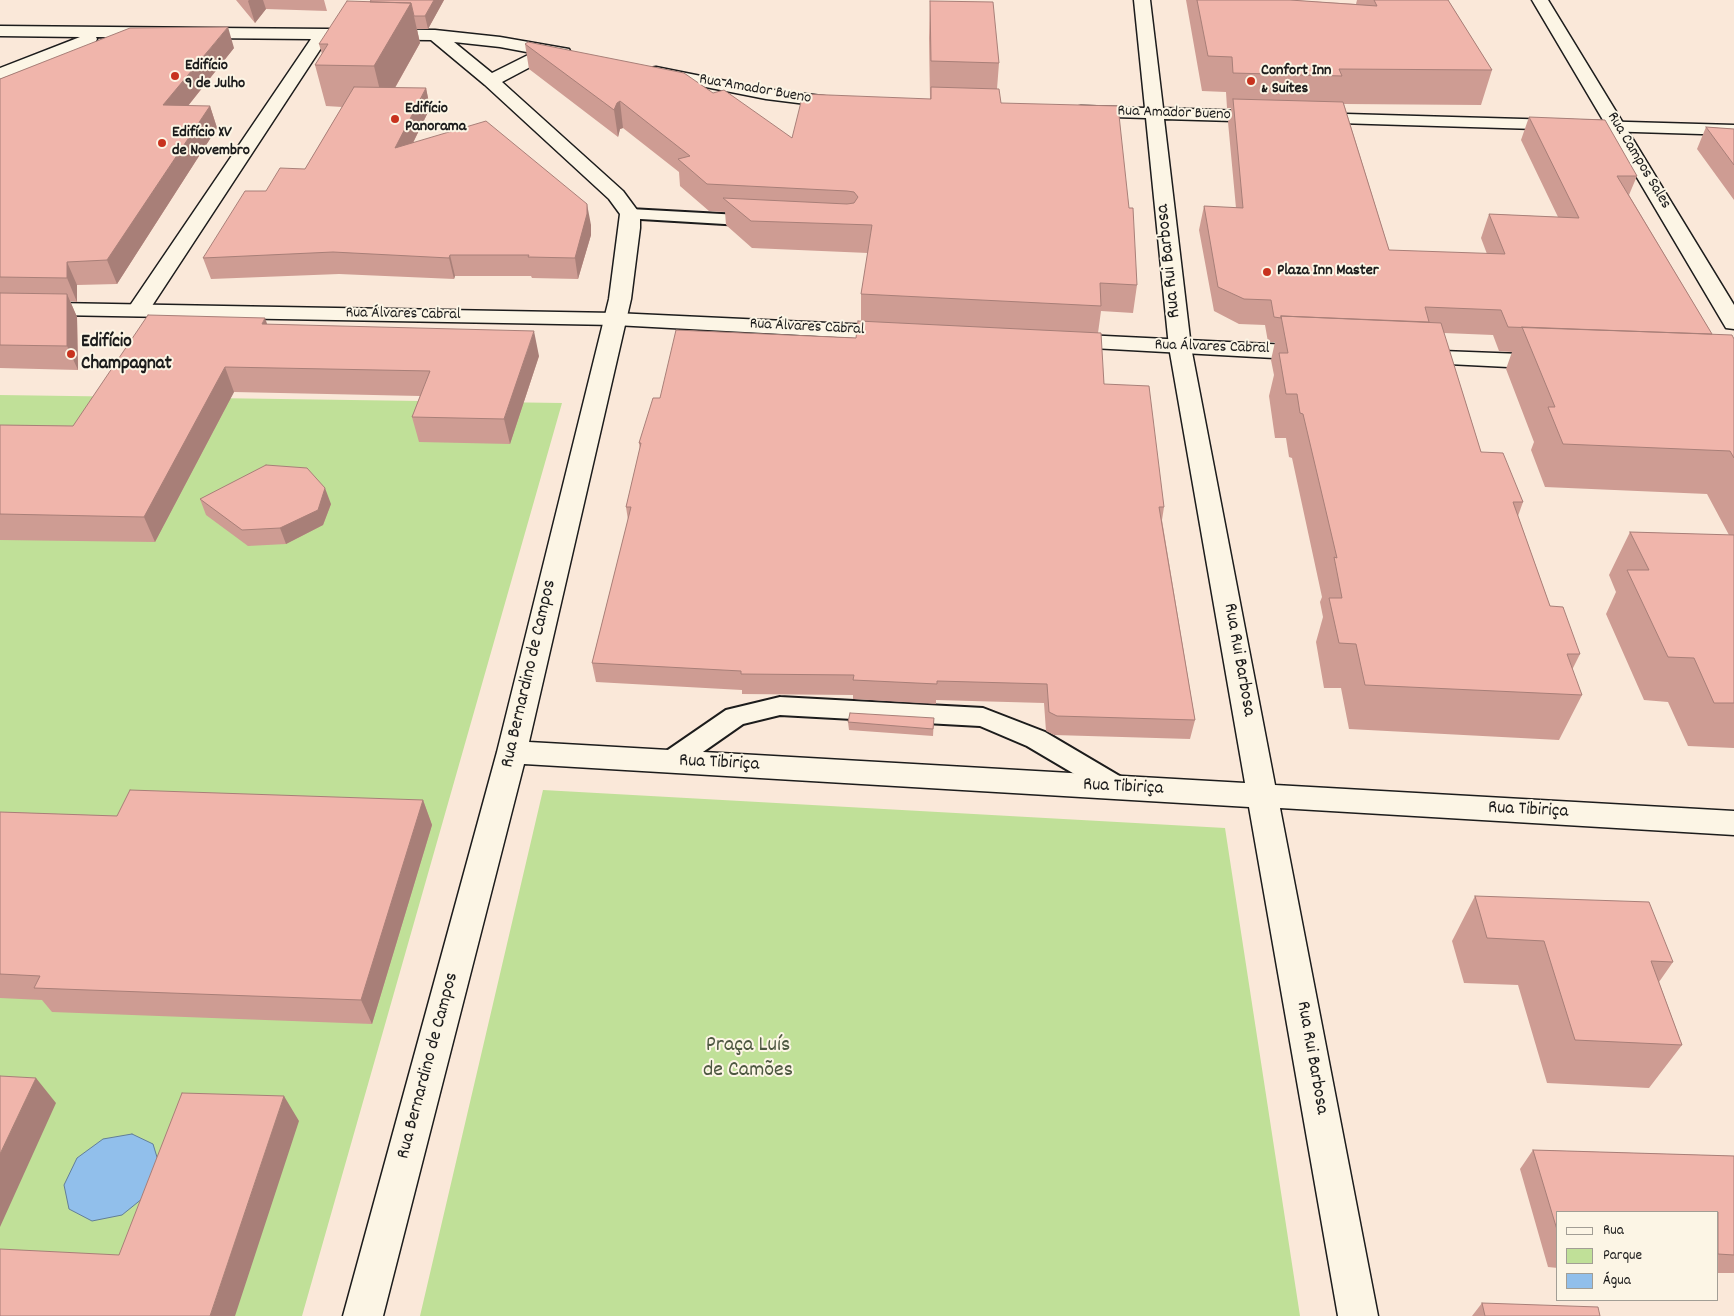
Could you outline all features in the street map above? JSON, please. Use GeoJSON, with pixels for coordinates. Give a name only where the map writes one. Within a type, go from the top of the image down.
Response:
{"type":"FeatureCollection","features":[{"type":"Feature","properties":{"kind":"street","name":"Rua Rui Barbosa"},"geometry":{"type":"LineString","coordinates":[[1142,0],[1180,347],[1358,1316]]}},
{"type":"Feature","properties":{"kind":"street","name":"Rua Campos Sales"},"geometry":{"type":"LineString","coordinates":[[1540,0],[1734,323]]}},
{"type":"Feature","properties":{"kind":"street"},"geometry":{"type":"LineString","coordinates":[[0,32],[435,35],[549,50],[578,56]]}},
{"type":"Feature","properties":{"kind":"street"},"geometry":{"type":"LineString","coordinates":[[4,48],[30,32]]}},
{"type":"Feature","properties":{"kind":"street"},"geometry":{"type":"LineString","coordinates":[[0,74],[35,59],[109,33]]}},
{"type":"Feature","properties":{"kind":"street"},"geometry":{"type":"LineString","coordinates":[[138,310],[323,33]]}},
{"type":"Feature","properties":{"kind":"street"},"geometry":{"type":"LineString","coordinates":[[435,35],[491,81],[593,173],[616,195],[630,214]]}},
{"type":"Feature","properties":{"kind":"street"},"geometry":{"type":"LineString","coordinates":[[4,48],[35,59]]}},
{"type":"Feature","properties":{"kind":"street"},"geometry":{"type":"LineString","coordinates":[[491,81],[549,50]]}},
{"type":"Feature","properties":{"kind":"street","name":"Rua Amador Bueno"},"geometry":{"type":"LineString","coordinates":[[636,68],[766,94],[856,104]]}},
{"type":"Feature","properties":{"kind":"street","name":"Rua Amador Bueno"},"geometry":{"type":"LineString","coordinates":[[1062,111],[1734,130]]}},
{"type":"Feature","properties":{"kind":"street","name":"Rua Bernardino de Campos"},"geometry":{"type":"LineString","coordinates":[[363,1316],[512,752],[625,274],[630,214]]}},
{"type":"Feature","properties":{"kind":"street","name":"Rua Álvares Cabral"},"geometry":{"type":"LineString","coordinates":[[0,308],[615,319],[913,334]]}},
{"type":"Feature","properties":{"kind":"street","name":"Rua Álvares Cabral"},"geometry":{"type":"LineString","coordinates":[[1042,340],[1335,354]]}},
{"type":"Feature","properties":{"kind":"street"},"geometry":{"type":"LineString","coordinates":[[1395,356],[1564,363]]}},
{"type":"Feature","properties":{"kind":"street","name":"Rua Tibiriça"},"geometry":{"type":"LineString","coordinates":[[512,752],[1734,823]]}},
{"type":"Feature","properties":{"kind":"lane"},"geometry":{"type":"LineString","coordinates":[[630,214],[778,222]]}},
{"type":"Feature","properties":{"kind":"lane"},"geometry":{"type":"LineString","coordinates":[[670,761],[735,717],[780,706],[973,716],[983,717],[1036,739],[1119,788]]}},
{"type":"Feature","properties":{"kind":"green space"},"geometry":{"type":"Polygon","coordinates":[[[0,395],[562,403],[302,1316],[0,1316],[0,395]]]}},
{"type":"Feature","properties":{"kind":"green space","name":"Praça Luís de Camões"},"geometry":{"type":"Polygon","coordinates":[[[543,790],[1225,828],[1300,1316],[420,1316],[543,790]]]}},
{"type":"Feature","properties":{"kind":"water"},"geometry":{"type":"Polygon","coordinates":[[[132,1134],[153,1144],[160,1167],[148,1194],[122,1215],[92,1221],[69,1209],[64,1185],[77,1158],[103,1139],[132,1134]]]}},
{"type":"Feature","properties":{"kind":"building"},"geometry":{"type":"Polygon","coordinates":[[[371,0],[434,0],[425,16],[414,16],[411,3],[370,2],[371,0]]]}},
{"type":"Feature","properties":{"kind":"building"},"geometry":{"type":"Polygon","coordinates":[[[1197,0],[1290,0],[1377,6],[1374,0],[1448,0],[1492,70],[1339,69],[1342,76],[1233,73],[1232,57],[1208,56],[1197,0]]]}},
{"type":"Feature","properties":{"kind":"building"},"geometry":{"type":"Polygon","coordinates":[[[347,1],[411,3],[374,66],[315,65],[328,44],[319,44],[347,1]]]}},
{"type":"Feature","properties":{"kind":"building"},"geometry":{"type":"Polygon","coordinates":[[[930,1],[993,2],[999,63],[931,61],[930,1]]]}},
{"type":"Feature","properties":{"kind":"building"},"geometry":{"type":"Polygon","coordinates":[[[228,27],[163,105],[210,106],[107,260],[67,262],[67,278],[0,277],[0,79],[130,28],[228,27]]]}},
{"type":"Feature","properties":{"kind":"building"},"geometry":{"type":"Polygon","coordinates":[[[528,42],[684,73],[713,93],[724,90],[792,138],[803,94],[931,99],[931,87],[999,89],[1001,103],[1118,106],[1129,208],[1133,208],[1137,285],[1100,283],[1101,306],[861,294],[872,225],[751,221],[723,198],[847,204],[854,203],[858,197],[854,192],[707,184],[678,159],[690,156],[620,101],[614,110],[525,44],[528,42]]]}},
{"type":"Feature","properties":{"kind":"building"},"geometry":{"type":"Polygon","coordinates":[[[354,87],[426,88],[395,148],[486,121],[587,204],[587,214],[575,258],[528,257],[529,255],[450,255],[449,258],[333,252],[203,258],[245,191],[266,191],[280,168],[305,169],[354,87]]]}},
{"type":"Feature","properties":{"kind":"building"},"geometry":{"type":"Polygon","coordinates":[[[1233,99],[1343,102],[1389,250],[1505,254],[1489,214],[1579,218],[1529,117],[1605,120],[1637,176],[1617,176],[1712,334],[1508,327],[1501,310],[1425,307],[1429,322],[1274,317],[1271,300],[1244,299],[1218,287],[1204,206],[1243,208],[1233,99]]]}},
{"type":"Feature","properties":{"kind":"building"},"geometry":{"type":"Polygon","coordinates":[[[1706,127],[1734,129],[1734,165],[1706,127]]]}},
{"type":"Feature","properties":{"kind":"building"},"geometry":{"type":"Polygon","coordinates":[[[0,293],[67,294],[67,346],[0,345],[0,293]]]}},
{"type":"Feature","properties":{"kind":"building"},"geometry":{"type":"Polygon","coordinates":[[[148,315],[265,318],[262,324],[534,331],[504,419],[412,417],[430,371],[225,367],[144,517],[0,514],[0,425],[73,426],[148,315]]]}},
{"type":"Feature","properties":{"kind":"building"},"geometry":{"type":"Polygon","coordinates":[[[1281,316],[1441,323],[1481,452],[1503,453],[1523,502],[1513,502],[1550,606],[1563,607],[1580,654],[1567,654],[1582,695],[1365,685],[1356,644],[1339,643],[1329,598],[1342,598],[1334,557],[1337,558],[1303,414],[1300,413],[1297,394],[1286,394],[1279,353],[1288,353],[1281,316]]]}},
{"type":"Feature","properties":{"kind":"building"},"geometry":{"type":"Polygon","coordinates":[[[858,321],[1101,333],[1104,384],[1149,386],[1164,507],[1159,507],[1195,720],[1057,716],[1049,712],[1047,684],[937,681],[937,684],[853,680],[854,675],[741,674],[741,671],[592,663],[631,507],[626,507],[641,443],[639,443],[653,398],[660,398],[676,330],[856,338],[858,321]]]}},
{"type":"Feature","properties":{"kind":"building"},"geometry":{"type":"Polygon","coordinates":[[[1522,327],[1732,335],[1734,339],[1734,458],[1730,451],[1563,444],[1548,407],[1555,407],[1522,327]]]}},
{"type":"Feature","properties":{"kind":"building"},"geometry":{"type":"Polygon","coordinates":[[[266,465],[307,468],[325,488],[318,510],[280,528],[242,530],[200,499],[266,465]]]}},
{"type":"Feature","properties":{"kind":"building"},"geometry":{"type":"Polygon","coordinates":[[[1630,532],[1734,535],[1734,703],[1714,703],[1694,658],[1668,657],[1627,570],[1649,570],[1630,532]]]}},
{"type":"Feature","properties":{"kind":"building"},"geometry":{"type":"Polygon","coordinates":[[[850,713],[934,718],[933,729],[848,722],[850,713]]]}},
{"type":"Feature","properties":{"kind":"building"},"geometry":{"type":"Polygon","coordinates":[[[130,790],[423,800],[361,1000],[34,988],[40,976],[0,974],[0,812],[117,816],[130,790]]]}},
{"type":"Feature","properties":{"kind":"building"},"geometry":{"type":"Polygon","coordinates":[[[1475,896],[1649,902],[1673,962],[1651,961],[1682,1045],[1575,1040],[1544,941],[1487,938],[1475,896]]]}},
{"type":"Feature","properties":{"kind":"building"},"geometry":{"type":"Polygon","coordinates":[[[0,1076],[36,1078],[0,1154],[0,1076]]]}},
{"type":"Feature","properties":{"kind":"building"},"geometry":{"type":"Polygon","coordinates":[[[182,1093],[284,1096],[210,1316],[0,1316],[0,1249],[119,1255],[182,1093]]]}},
{"type":"Feature","properties":{"kind":"building"},"geometry":{"type":"Polygon","coordinates":[[[1533,1150],[1734,1156],[1734,1255],[1719,1254],[1719,1211],[1556,1211],[1556,1226],[1533,1150]]]}},
{"type":"Feature","properties":{"kind":"building"},"geometry":{"type":"Polygon","coordinates":[[[1482,1303],[1598,1307],[1600,1316],[1485,1316],[1482,1303]]]}},
{"type":"Feature","properties":{"kind":"place","name":"Edifício 9 de Julho"},"geometry":{"type":"Point","coordinates":[175,76]}},
{"type":"Feature","properties":{"kind":"place","name":"Confort Inn & Suites"},"geometry":{"type":"Point","coordinates":[1251,81]}},
{"type":"Feature","properties":{"kind":"place","name":"Edifício Panorama"},"geometry":{"type":"Point","coordinates":[395,119]}},
{"type":"Feature","properties":{"kind":"place","name":"Edifício XV de Novembro"},"geometry":{"type":"Point","coordinates":[162,143]}},
{"type":"Feature","properties":{"kind":"place","name":"Plaza Inn Master"},"geometry":{"type":"Point","coordinates":[1267,272]}},
{"type":"Feature","properties":{"kind":"place","name":"Edifício Champagnat"},"geometry":{"type":"Point","coordinates":[71,354]}}]}
